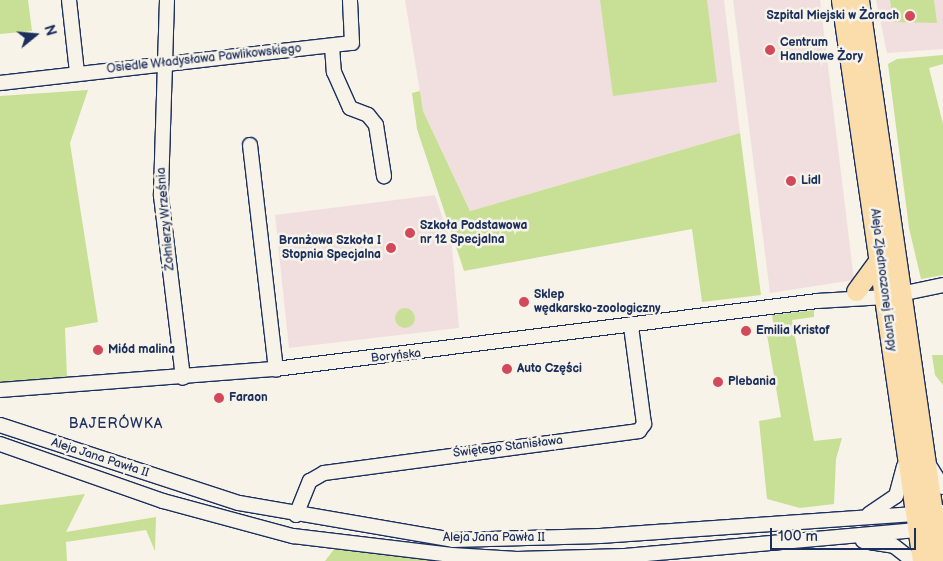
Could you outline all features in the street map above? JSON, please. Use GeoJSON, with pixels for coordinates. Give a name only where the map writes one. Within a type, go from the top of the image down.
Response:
{"type":"FeatureCollection","features":[{"type":"Feature","properties":{"kind":"main road","name":"Aleja Zjednoczonej Europy"},"geometry":{"type":"LineString","coordinates":[[841,0],[881,257],[924,457],[932,521],[940,561]]}},
{"type":"Feature","properties":{"kind":"main road","name":"Aleja Zjednoczonej Europy"},"geometry":{"type":"LineString","coordinates":[[859,0],[906,448],[932,521],[922,561]]}},
{"type":"Feature","properties":{"kind":"main road"},"geometry":{"type":"LineString","coordinates":[[856,291],[871,277],[881,257]]}},
{"type":"Feature","properties":{"kind":"street"},"geometry":{"type":"LineString","coordinates":[[69,0],[77,74]]}},
{"type":"Feature","properties":{"kind":"street","name":"Żołnierzy Września"},"geometry":{"type":"LineString","coordinates":[[167,0],[161,196],[183,378]]}},
{"type":"Feature","properties":{"kind":"street","name":"Osiedle Władysława Pawlikowskiego"},"geometry":{"type":"LineString","coordinates":[[0,83],[166,62],[352,43],[354,37],[350,0]]}},
{"type":"Feature","properties":{"kind":"street"},"geometry":{"type":"LineString","coordinates":[[332,46],[334,72],[350,108],[368,115],[376,125],[384,176]]}},
{"type":"Feature","properties":{"kind":"street"},"geometry":{"type":"LineString","coordinates":[[250,145],[276,369]]}},
{"type":"Feature","properties":{"kind":"street"},"geometry":{"type":"LineString","coordinates":[[817,301],[943,285]]}},
{"type":"Feature","properties":{"kind":"street"},"geometry":{"type":"LineString","coordinates":[[817,301],[821,295],[856,291],[890,292]]}},
{"type":"Feature","properties":{"kind":"street","name":"Boryńska"},"geometry":{"type":"LineString","coordinates":[[0,390],[183,378],[276,369],[631,326],[817,301]]}},
{"type":"Feature","properties":{"kind":"street","name":"Świętego Stanisława"},"geometry":{"type":"LineString","coordinates":[[296,516],[310,481],[324,473],[639,431],[644,424],[631,326]]}},
{"type":"Feature","properties":{"kind":"street","name":"Aleja Jana Pawła II"},"geometry":{"type":"LineString","coordinates":[[0,425],[239,503],[296,516],[444,539],[484,540],[865,516],[932,521]]}},
{"type":"Feature","properties":{"kind":"street","name":"Aleja Jana Pawła II"},"geometry":{"type":"LineString","coordinates":[[0,444],[193,510],[293,536],[484,559],[625,556],[825,538],[932,521]]}},
{"type":"Feature","properties":{"kind":"street"},"geometry":{"type":"LineString","coordinates":[[865,516],[898,492],[906,448]]}},
{"type":"Feature","properties":{"kind":"street"},"geometry":{"type":"LineString","coordinates":[[924,457],[943,487]]}},
{"type":"Feature","properties":{"kind":"street"},"geometry":{"type":"LineString","coordinates":[[825,538],[890,545],[913,561]]}},
{"type":"Feature","properties":{"kind":"street"},"geometry":{"type":"LineString","coordinates":[[484,540],[484,559]]}},
{"type":"Feature","properties":{"kind":"shaded area"},"geometry":{"type":"Polygon","coordinates":[[[405,0],[724,0],[740,133],[470,211],[423,111],[405,0]]]}},
{"type":"Feature","properties":{"kind":"shaded area"},"geometry":{"type":"Polygon","coordinates":[[[733,0],[820,0],[854,280],[770,293],[733,0]]]}},
{"type":"Feature","properties":{"kind":"shaded area","name":"Szpital Miejski w Żorach"},"geometry":{"type":"Polygon","coordinates":[[[876,0],[943,0],[943,49],[887,53],[876,0]]]}},
{"type":"Feature","properties":{"kind":"shaded area"},"geometry":{"type":"Polygon","coordinates":[[[435,195],[452,246],[459,328],[289,348],[275,215],[435,195]]]}},
{"type":"Feature","properties":{"kind":"green space"},"geometry":{"type":"Polygon","coordinates":[[[0,0],[28,0],[32,31],[0,34],[0,0]]]}},
{"type":"Feature","properties":{"kind":"green space"},"geometry":{"type":"Polygon","coordinates":[[[600,0],[707,0],[717,82],[613,96],[600,0]]]}},
{"type":"Feature","properties":{"kind":"green space"},"geometry":{"type":"Polygon","coordinates":[[[890,0],[934,0],[937,23],[893,22],[890,0]]]}},
{"type":"Feature","properties":{"kind":"green space"},"geometry":{"type":"Polygon","coordinates":[[[943,55],[943,64],[929,68],[943,124],[943,275],[921,279],[909,228],[888,64],[897,59],[943,55]]]}},
{"type":"Feature","properties":{"kind":"green space"},"geometry":{"type":"Polygon","coordinates":[[[88,90],[70,143],[98,322],[65,328],[67,378],[0,385],[0,96],[88,90]]]}},
{"type":"Feature","properties":{"kind":"green space"},"geometry":{"type":"Polygon","coordinates":[[[420,91],[423,111],[470,211],[740,133],[761,295],[702,302],[692,229],[464,271],[417,129],[412,93],[420,91]]]}},
{"type":"Feature","properties":{"kind":"green space"},"geometry":{"type":"Polygon","coordinates":[[[405,308],[412,311],[415,318],[412,325],[405,328],[398,325],[395,318],[398,311],[405,308]]]}},
{"type":"Feature","properties":{"kind":"green space"},"geometry":{"type":"Polygon","coordinates":[[[814,310],[814,317],[792,320],[814,441],[842,438],[836,459],[834,504],[800,508],[767,499],[759,421],[781,417],[766,329],[774,328],[772,315],[814,310]]]}},
{"type":"Feature","properties":{"kind":"green space"},"geometry":{"type":"Polygon","coordinates":[[[932,355],[943,355],[943,385],[935,375],[932,355]]]}},
{"type":"Feature","properties":{"kind":"green space"},"geometry":{"type":"Polygon","coordinates":[[[85,494],[66,532],[156,517],[155,551],[146,530],[66,542],[67,561],[0,561],[0,505],[85,494]]]}},
{"type":"Feature","properties":{"kind":"green space"},"geometry":{"type":"Polygon","coordinates":[[[345,535],[459,552],[463,561],[325,561],[345,535]]]}},
{"type":"Feature","properties":{"kind":"place","name":"Szpital Miejski w Żorach"},"geometry":{"type":"Point","coordinates":[910,16]}},
{"type":"Feature","properties":{"kind":"place","name":"Centrum Handlowe Żory"},"geometry":{"type":"Point","coordinates":[770,50]}},
{"type":"Feature","properties":{"kind":"place","name":"Lidl"},"geometry":{"type":"Point","coordinates":[791,181]}},
{"type":"Feature","properties":{"kind":"place","name":"Szkoła Podstawowa nr 12 Specjalna"},"geometry":{"type":"Point","coordinates":[410,233]}},
{"type":"Feature","properties":{"kind":"place","name":"Branżowa Szkoła I Stopnia Specjalna"},"geometry":{"type":"Point","coordinates":[391,248]}},
{"type":"Feature","properties":{"kind":"place","name":"Sklep wędkarsko-zoologiczny"},"geometry":{"type":"Point","coordinates":[524,302]}},
{"type":"Feature","properties":{"kind":"place","name":"Emilia Kristof"},"geometry":{"type":"Point","coordinates":[746,331]}},
{"type":"Feature","properties":{"kind":"place","name":"Miód malina"},"geometry":{"type":"Point","coordinates":[98,350]}},
{"type":"Feature","properties":{"kind":"place","name":"Auto Części"},"geometry":{"type":"Point","coordinates":[507,369]}},
{"type":"Feature","properties":{"kind":"place","name":"Plebania"},"geometry":{"type":"Point","coordinates":[718,382]}},
{"type":"Feature","properties":{"kind":"place","name":"Faraon"},"geometry":{"type":"Point","coordinates":[219,398]}},
{"type":"Feature","properties":{"kind":"district","name":"BAJERÓWKA"},"geometry":{"type":"Point","coordinates":[116,424]}}]}
